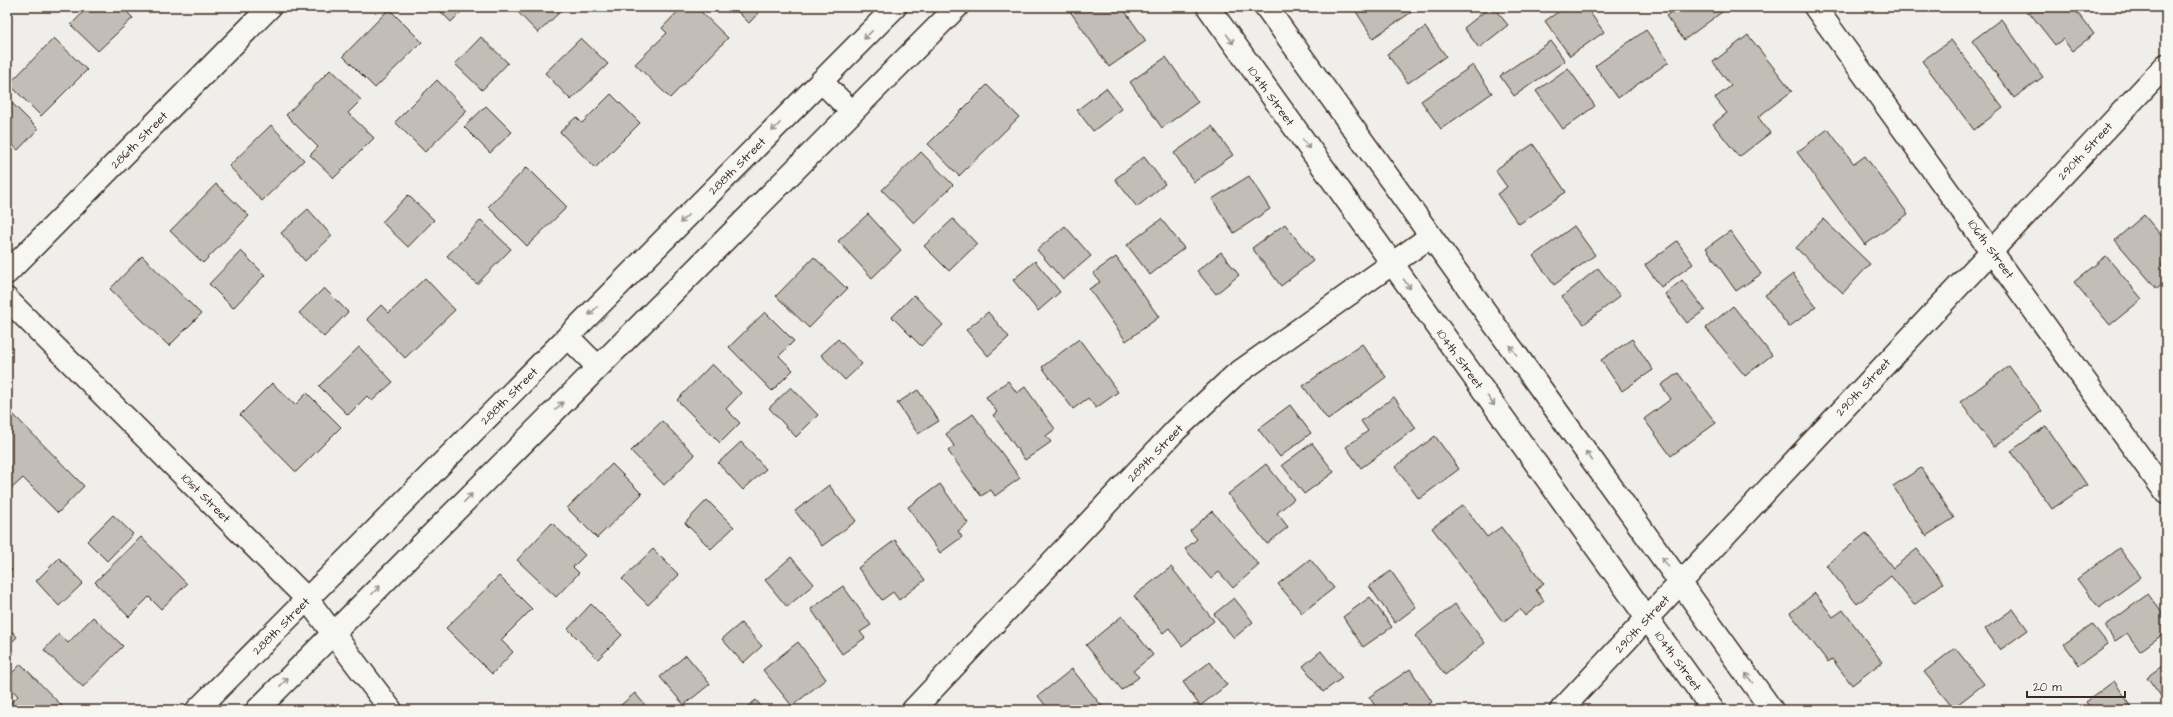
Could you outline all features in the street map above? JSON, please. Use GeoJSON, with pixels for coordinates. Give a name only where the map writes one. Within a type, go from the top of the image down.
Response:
{"type":"FeatureCollection","features":[{"type":"Feature","properties":{"kind":"street","name":"286th Street"},"geometry":{"type":"LineString","coordinates":[[7,274],[270,7]]}},
{"type":"Feature","properties":{"kind":"street","name":"288th Street"},"geometry":{"type":"LineString","coordinates":[[197,710],[895,7]]}},
{"type":"Feature","properties":{"kind":"street"},"geometry":{"type":"LineString","coordinates":[[257,710],[957,7]]}},
{"type":"Feature","properties":{"kind":"street","name":"104th Street"},"geometry":{"type":"LineString","coordinates":[[1208,7],[1713,710]]}},
{"type":"Feature","properties":{"kind":"street"},"geometry":{"type":"LineString","coordinates":[[1266,7],[1772,710]]}},
{"type":"Feature","properties":{"kind":"street","name":"106th Street"},"geometry":{"type":"LineString","coordinates":[[1815,7],[1992,250],[2166,493]]}},
{"type":"Feature","properties":{"kind":"street","name":"290th Street"},"geometry":{"type":"LineString","coordinates":[[1561,710],[2166,65]]}},
{"type":"Feature","properties":{"kind":"street"},"geometry":{"type":"LineString","coordinates":[[821,81],[852,112]]}},
{"type":"Feature","properties":{"kind":"street","name":"289th Street"},"geometry":{"type":"LineString","coordinates":[[913,710],[1176,430],[1235,375],[1431,236]]}},
{"type":"Feature","properties":{"kind":"street","name":"101st Street"},"geometry":{"type":"LineString","coordinates":[[7,299],[307,599],[334,632],[391,710]]}},
{"type":"Feature","properties":{"kind":"street"},"geometry":{"type":"LineString","coordinates":[[568,337],[598,367]]}},
{"type":"Feature","properties":{"kind":"building"},"geometry":{"type":"Polygon","coordinates":[[[88,7],[122,7],[133,18],[98,51],[71,25],[88,7]]]}},
{"type":"Feature","properties":{"kind":"building"},"geometry":{"type":"Polygon","coordinates":[[[436,7],[466,7],[451,22],[436,7]]]}},
{"type":"Feature","properties":{"kind":"building"},"geometry":{"type":"Polygon","coordinates":[[[513,7],[563,7],[564,8],[538,33],[513,7]]]}},
{"type":"Feature","properties":{"kind":"building"},"geometry":{"type":"Polygon","coordinates":[[[682,7],[696,7],[728,38],[670,98],[635,64],[667,33],[662,28],[682,7]]]}},
{"type":"Feature","properties":{"kind":"building"},"geometry":{"type":"Polygon","coordinates":[[[733,7],[764,7],[749,23],[733,7]]]}},
{"type":"Feature","properties":{"kind":"building"},"geometry":{"type":"Polygon","coordinates":[[[1067,7],[1122,7],[1146,41],[1109,67],[1067,7]]]}},
{"type":"Feature","properties":{"kind":"building"},"geometry":{"type":"Polygon","coordinates":[[[1353,7],[1419,7],[1373,38],[1353,7]]]}},
{"type":"Feature","properties":{"kind":"building"},"geometry":{"type":"Polygon","coordinates":[[[1490,7],[1493,7],[1508,25],[1479,48],[1464,28],[1490,7]]]}},
{"type":"Feature","properties":{"kind":"building"},"geometry":{"type":"Polygon","coordinates":[[[1565,7],[1586,7],[1604,32],[1570,56],[1545,21],[1565,7]]]}},
{"type":"Feature","properties":{"kind":"building"},"geometry":{"type":"Polygon","coordinates":[[[1677,7],[1724,7],[1726,9],[1684,40],[1666,16],[1677,7]]]}},
{"type":"Feature","properties":{"kind":"building"},"geometry":{"type":"Polygon","coordinates":[[[2036,7],[2073,7],[2094,34],[2072,51],[2063,39],[2055,45],[2029,12],[2036,7]]]}},
{"type":"Feature","properties":{"kind":"building"},"geometry":{"type":"Polygon","coordinates":[[[389,9],[422,42],[375,88],[343,56],[389,9]]]}},
{"type":"Feature","properties":{"kind":"building"},"geometry":{"type":"Polygon","coordinates":[[[2001,19],[2043,77],[2014,98],[1972,41],[2001,19]]]}},
{"type":"Feature","properties":{"kind":"building"},"geometry":{"type":"Polygon","coordinates":[[[1425,27],[1446,56],[1408,83],[1387,54],[1425,27]]]}},
{"type":"Feature","properties":{"kind":"building"},"geometry":{"type":"Polygon","coordinates":[[[1646,30],[1669,62],[1618,98],[1595,66],[1646,30]]]}},
{"type":"Feature","properties":{"kind":"building"},"geometry":{"type":"Polygon","coordinates":[[[1748,35],[1792,91],[1758,117],[1770,133],[1739,157],[1713,124],[1727,113],[1715,98],[1731,86],[1713,62],[1748,35]]]}},
{"type":"Feature","properties":{"kind":"building"},"geometry":{"type":"Polygon","coordinates":[[[481,37],[508,63],[482,90],[455,64],[481,37]]]}},
{"type":"Feature","properties":{"kind":"building"},"geometry":{"type":"Polygon","coordinates":[[[54,38],[87,70],[41,116],[9,84],[54,38]]]}},
{"type":"Feature","properties":{"kind":"building"},"geometry":{"type":"Polygon","coordinates":[[[581,38],[608,64],[571,100],[545,73],[581,38]]]}},
{"type":"Feature","properties":{"kind":"building"},"geometry":{"type":"Polygon","coordinates":[[[1951,40],[2003,108],[1974,130],[1922,61],[1951,40]]]}},
{"type":"Feature","properties":{"kind":"building"},"geometry":{"type":"Polygon","coordinates":[[[1551,41],[1565,61],[1514,96],[1500,76],[1551,41]]]}},
{"type":"Feature","properties":{"kind":"building"},"geometry":{"type":"Polygon","coordinates":[[[1166,57],[1198,102],[1162,128],[1130,82],[1166,57]]]}},
{"type":"Feature","properties":{"kind":"building"},"geometry":{"type":"Polygon","coordinates":[[[1473,65],[1492,93],[1441,129],[1421,101],[1473,65]]]}},
{"type":"Feature","properties":{"kind":"building"},"geometry":{"type":"Polygon","coordinates":[[[1568,68],[1595,106],[1563,129],[1536,91],[1568,68]]]}},
{"type":"Feature","properties":{"kind":"building"},"geometry":{"type":"Polygon","coordinates":[[[331,69],[361,100],[348,113],[374,138],[334,178],[310,155],[318,147],[286,115],[331,69]]]}},
{"type":"Feature","properties":{"kind":"building"},"geometry":{"type":"Polygon","coordinates":[[[437,80],[467,111],[425,152],[395,122],[437,80]]]}},
{"type":"Feature","properties":{"kind":"building"},"geometry":{"type":"Polygon","coordinates":[[[987,85],[1019,117],[959,176],[928,144],[987,85]]]}},
{"type":"Feature","properties":{"kind":"building"},"geometry":{"type":"Polygon","coordinates":[[[1106,88],[1122,109],[1093,131],[1077,110],[1106,88]]]}},
{"type":"Feature","properties":{"kind":"building"},"geometry":{"type":"Polygon","coordinates":[[[611,94],[640,123],[595,168],[560,132],[576,117],[582,123],[611,94]]]}},
{"type":"Feature","properties":{"kind":"building"},"geometry":{"type":"Polygon","coordinates":[[[7,98],[38,129],[18,150],[12,145],[7,150],[7,98]]]}},
{"type":"Feature","properties":{"kind":"building"},"geometry":{"type":"Polygon","coordinates":[[[486,106],[512,132],[490,153],[464,127],[486,106]]]}},
{"type":"Feature","properties":{"kind":"building"},"geometry":{"type":"Polygon","coordinates":[[[271,125],[304,160],[262,201],[229,166],[271,125]]]}},
{"type":"Feature","properties":{"kind":"building"},"geometry":{"type":"Polygon","coordinates":[[[1212,126],[1233,155],[1194,182],[1174,153],[1212,126]]]}},
{"type":"Feature","properties":{"kind":"building"},"geometry":{"type":"Polygon","coordinates":[[[1828,129],[1854,164],[1865,156],[1908,214],[1865,245],[1797,152],[1828,129]]]}},
{"type":"Feature","properties":{"kind":"building"},"geometry":{"type":"Polygon","coordinates":[[[1533,144],[1566,192],[1519,224],[1497,194],[1507,187],[1495,170],[1533,144]]]}},
{"type":"Feature","properties":{"kind":"building"},"geometry":{"type":"Polygon","coordinates":[[[921,152],[953,185],[914,223],[882,190],[921,152]]]}},
{"type":"Feature","properties":{"kind":"building"},"geometry":{"type":"Polygon","coordinates":[[[1144,157],[1165,184],[1137,207],[1115,179],[1144,157]]]}},
{"type":"Feature","properties":{"kind":"building"},"geometry":{"type":"Polygon","coordinates":[[[527,167],[567,207],[527,246],[488,207],[527,167]]]}},
{"type":"Feature","properties":{"kind":"building"},"geometry":{"type":"Polygon","coordinates":[[[1249,176],[1270,209],[1234,233],[1212,199],[1249,176]]]}},
{"type":"Feature","properties":{"kind":"building"},"geometry":{"type":"Polygon","coordinates":[[[216,184],[249,216],[203,263],[170,231],[216,184]]]}},
{"type":"Feature","properties":{"kind":"building"},"geometry":{"type":"Polygon","coordinates":[[[408,195],[434,220],[408,247],[382,222],[408,195]]]}},
{"type":"Feature","properties":{"kind":"building"},"geometry":{"type":"Polygon","coordinates":[[[308,209],[332,236],[305,261],[281,233],[308,209]]]}},
{"type":"Feature","properties":{"kind":"building"},"geometry":{"type":"Polygon","coordinates":[[[868,214],[901,250],[872,278],[838,241],[868,214]]]}},
{"type":"Feature","properties":{"kind":"building"},"geometry":{"type":"Polygon","coordinates":[[[2144,215],[2166,241],[2166,259],[2161,264],[2166,270],[2166,281],[2157,289],[2115,240],[2144,215]]]}},
{"type":"Feature","properties":{"kind":"building"},"geometry":{"type":"Polygon","coordinates":[[[953,219],[977,244],[949,271],[924,246],[953,219]]]}},
{"type":"Feature","properties":{"kind":"building"},"geometry":{"type":"Polygon","coordinates":[[[1161,219],[1184,248],[1150,275],[1127,245],[1161,219]]]}},
{"type":"Feature","properties":{"kind":"building"},"geometry":{"type":"Polygon","coordinates":[[[1823,219],[1870,264],[1843,293],[1796,248],[1823,219]]]}},
{"type":"Feature","properties":{"kind":"building"},"geometry":{"type":"Polygon","coordinates":[[[481,220],[511,249],[477,284],[447,256],[481,220]]]}},
{"type":"Feature","properties":{"kind":"building"},"geometry":{"type":"Polygon","coordinates":[[[1285,224],[1313,261],[1281,286],[1252,248],[1285,224]]]}},
{"type":"Feature","properties":{"kind":"building"},"geometry":{"type":"Polygon","coordinates":[[[1065,226],[1091,256],[1063,280],[1037,250],[1065,226]]]}},
{"type":"Feature","properties":{"kind":"building"},"geometry":{"type":"Polygon","coordinates":[[[1574,226],[1595,255],[1554,285],[1533,256],[1574,226]]]}},
{"type":"Feature","properties":{"kind":"building"},"geometry":{"type":"Polygon","coordinates":[[[1730,231],[1761,274],[1736,291],[1706,248],[1730,231]]]}},
{"type":"Feature","properties":{"kind":"building"},"geometry":{"type":"Polygon","coordinates":[[[1677,241],[1693,264],[1661,287],[1645,265],[1677,241]]]}},
{"type":"Feature","properties":{"kind":"building"},"geometry":{"type":"Polygon","coordinates":[[[241,251],[265,275],[233,308],[209,284],[241,251]]]}},
{"type":"Feature","properties":{"kind":"building"},"geometry":{"type":"Polygon","coordinates":[[[1221,252],[1239,275],[1216,294],[1197,271],[1221,252]]]}},
{"type":"Feature","properties":{"kind":"building"},"geometry":{"type":"Polygon","coordinates":[[[142,256],[201,314],[169,346],[110,289],[142,256]]]}},
{"type":"Feature","properties":{"kind":"building"},"geometry":{"type":"Polygon","coordinates":[[[2106,256],[2142,299],[2110,325],[2074,282],[2106,256]]]}},
{"type":"Feature","properties":{"kind":"building"},"geometry":{"type":"Polygon","coordinates":[[[814,257],[847,289],[809,328],[776,296],[814,257]]]}},
{"type":"Feature","properties":{"kind":"building"},"geometry":{"type":"Polygon","coordinates":[[[1116,257],[1159,317],[1126,341],[1089,289],[1100,282],[1093,273],[1116,257]]]}},
{"type":"Feature","properties":{"kind":"building"},"geometry":{"type":"Polygon","coordinates":[[[1035,261],[1060,292],[1038,311],[1013,280],[1035,261]]]}},
{"type":"Feature","properties":{"kind":"building"},"geometry":{"type":"Polygon","coordinates":[[[1598,268],[1620,296],[1584,324],[1562,297],[1598,268]]]}},
{"type":"Feature","properties":{"kind":"building"},"geometry":{"type":"Polygon","coordinates":[[[1793,274],[1816,307],[1789,327],[1765,295],[1793,274]]]}},
{"type":"Feature","properties":{"kind":"building"},"geometry":{"type":"Polygon","coordinates":[[[425,278],[455,310],[405,358],[367,319],[381,305],[389,313],[425,278]]]}},
{"type":"Feature","properties":{"kind":"building"},"geometry":{"type":"Polygon","coordinates":[[[1682,280],[1705,310],[1687,323],[1665,294],[1682,280]]]}},
{"type":"Feature","properties":{"kind":"building"},"geometry":{"type":"Polygon","coordinates":[[[324,288],[348,312],[324,337],[299,313],[324,288]]]}},
{"type":"Feature","properties":{"kind":"building"},"geometry":{"type":"Polygon","coordinates":[[[914,295],[943,325],[921,346],[892,317],[914,295]]]}},
{"type":"Feature","properties":{"kind":"building"},"geometry":{"type":"Polygon","coordinates":[[[1733,306],[1772,355],[1745,376],[1706,328],[1733,306]]]}},
{"type":"Feature","properties":{"kind":"building"},"geometry":{"type":"Polygon","coordinates":[[[765,312],[794,341],[779,356],[793,370],[772,391],[729,347],[765,312]]]}},
{"type":"Feature","properties":{"kind":"building"},"geometry":{"type":"Polygon","coordinates":[[[988,312],[1009,337],[988,356],[966,330],[988,312]]]}},
{"type":"Feature","properties":{"kind":"building"},"geometry":{"type":"Polygon","coordinates":[[[838,339],[862,364],[845,380],[821,355],[838,339]]]}},
{"type":"Feature","properties":{"kind":"building"},"geometry":{"type":"Polygon","coordinates":[[[1079,339],[1118,392],[1096,408],[1088,398],[1073,409],[1042,367],[1079,339]]]}},
{"type":"Feature","properties":{"kind":"building"},"geometry":{"type":"Polygon","coordinates":[[[1632,339],[1653,370],[1622,391],[1601,360],[1632,339]]]}},
{"type":"Feature","properties":{"kind":"building"},"geometry":{"type":"Polygon","coordinates":[[[1362,344],[1386,377],[1328,420],[1303,386],[1362,344]]]}},
{"type":"Feature","properties":{"kind":"building"},"geometry":{"type":"Polygon","coordinates":[[[359,347],[393,382],[372,401],[367,396],[348,415],[319,386],[359,347]]]}},
{"type":"Feature","properties":{"kind":"building"},"geometry":{"type":"Polygon","coordinates":[[[712,364],[741,393],[726,409],[740,423],[720,443],[677,400],[712,364]]]}},
{"type":"Feature","properties":{"kind":"building"},"geometry":{"type":"Polygon","coordinates":[[[2009,366],[2042,411],[1994,447],[1960,402],[2009,366]]]}},
{"type":"Feature","properties":{"kind":"building"},"geometry":{"type":"Polygon","coordinates":[[[1678,373],[1716,423],[1671,456],[1644,419],[1671,399],[1661,385],[1678,373]]]}},
{"type":"Feature","properties":{"kind":"building"},"geometry":{"type":"Polygon","coordinates":[[[1008,381],[1017,393],[1025,387],[1055,429],[1046,436],[1051,442],[1025,460],[993,415],[997,412],[986,397],[1008,381]]]}},
{"type":"Feature","properties":{"kind":"building"},"geometry":{"type":"Polygon","coordinates":[[[272,383],[295,405],[307,393],[341,427],[296,472],[240,415],[272,383]]]}},
{"type":"Feature","properties":{"kind":"building"},"geometry":{"type":"Polygon","coordinates":[[[791,387],[818,415],[796,437],[769,408],[791,387]]]}},
{"type":"Feature","properties":{"kind":"building"},"geometry":{"type":"Polygon","coordinates":[[[918,390],[939,421],[918,434],[897,403],[918,390]]]}},
{"type":"Feature","properties":{"kind":"building"},"geometry":{"type":"Polygon","coordinates":[[[1394,397],[1416,428],[1361,468],[1346,447],[1368,431],[1361,421],[1394,397]]]}},
{"type":"Feature","properties":{"kind":"building"},"geometry":{"type":"Polygon","coordinates":[[[1290,405],[1311,433],[1280,457],[1258,429],[1290,405]]]}},
{"type":"Feature","properties":{"kind":"building"},"geometry":{"type":"Polygon","coordinates":[[[7,408],[84,486],[58,513],[23,478],[9,491],[7,490],[7,408]]]}},
{"type":"Feature","properties":{"kind":"building"},"geometry":{"type":"Polygon","coordinates":[[[973,414],[1020,478],[995,496],[991,490],[981,496],[948,451],[954,446],[946,434],[973,414]]]}},
{"type":"Feature","properties":{"kind":"building"},"geometry":{"type":"Polygon","coordinates":[[[662,421],[695,455],[664,485],[631,451],[662,421]]]}},
{"type":"Feature","properties":{"kind":"building"},"geometry":{"type":"Polygon","coordinates":[[[2046,426],[2087,485],[2052,509],[2011,451],[2046,426]]]}},
{"type":"Feature","properties":{"kind":"building"},"geometry":{"type":"Polygon","coordinates":[[[1435,436],[1459,469],[1419,499],[1395,467],[1435,436]]]}},
{"type":"Feature","properties":{"kind":"building"},"geometry":{"type":"Polygon","coordinates":[[[741,442],[766,469],[743,490],[718,463],[741,442]]]}},
{"type":"Feature","properties":{"kind":"building"},"geometry":{"type":"Polygon","coordinates":[[[1312,443],[1334,472],[1304,494],[1282,465],[1312,443]]]}},
{"type":"Feature","properties":{"kind":"building"},"geometry":{"type":"Polygon","coordinates":[[[612,464],[642,494],[597,538],[567,508],[612,464]]]}},
{"type":"Feature","properties":{"kind":"building"},"geometry":{"type":"Polygon","coordinates":[[[1266,464],[1294,499],[1277,513],[1288,527],[1267,544],[1228,494],[1266,464]]]}},
{"type":"Feature","properties":{"kind":"building"},"geometry":{"type":"Polygon","coordinates":[[[1921,468],[1954,518],[1926,536],[1893,486],[1921,468]]]}},
{"type":"Feature","properties":{"kind":"building"},"geometry":{"type":"Polygon","coordinates":[[[940,484],[968,523],[958,531],[962,537],[940,553],[908,507],[940,484]]]}},
{"type":"Feature","properties":{"kind":"building"},"geometry":{"type":"Polygon","coordinates":[[[829,485],[856,521],[822,546],[795,511],[829,485]]]}},
{"type":"Feature","properties":{"kind":"building"},"geometry":{"type":"Polygon","coordinates":[[[707,500],[734,527],[711,549],[685,523],[707,500]]]}},
{"type":"Feature","properties":{"kind":"building"},"geometry":{"type":"Polygon","coordinates":[[[1463,505],[1487,537],[1501,527],[1544,584],[1536,590],[1544,601],[1525,616],[1520,609],[1503,622],[1432,528],[1463,505]]]}},
{"type":"Feature","properties":{"kind":"building"},"geometry":{"type":"Polygon","coordinates":[[[1212,511],[1259,565],[1233,588],[1219,572],[1211,579],[1185,549],[1197,539],[1190,531],[1212,511]]]}},
{"type":"Feature","properties":{"kind":"building"},"geometry":{"type":"Polygon","coordinates":[[[113,515],[133,534],[107,561],[87,541],[113,515]]]}},
{"type":"Feature","properties":{"kind":"building"},"geometry":{"type":"Polygon","coordinates":[[[552,523],[585,555],[573,567],[579,573],[556,597],[517,560],[552,523]]]}},
{"type":"Feature","properties":{"kind":"building"},"geometry":{"type":"Polygon","coordinates":[[[1866,533],[1893,568],[1917,549],[1943,583],[1914,605],[1891,576],[1857,604],[1826,565],[1866,533]]]}},
{"type":"Feature","properties":{"kind":"building"},"geometry":{"type":"Polygon","coordinates":[[[141,537],[187,584],[161,609],[149,597],[129,617],[95,582],[141,537]]]}},
{"type":"Feature","properties":{"kind":"building"},"geometry":{"type":"Polygon","coordinates":[[[895,540],[925,580],[899,600],[893,592],[882,600],[858,568],[895,540]]]}},
{"type":"Feature","properties":{"kind":"building"},"geometry":{"type":"Polygon","coordinates":[[[2119,548],[2141,577],[2099,608],[2077,579],[2119,548]]]}},
{"type":"Feature","properties":{"kind":"building"},"geometry":{"type":"Polygon","coordinates":[[[653,549],[679,575],[648,605],[622,579],[653,549]]]}},
{"type":"Feature","properties":{"kind":"building"},"geometry":{"type":"Polygon","coordinates":[[[791,557],[814,584],[787,607],[765,580],[791,557]]]}},
{"type":"Feature","properties":{"kind":"building"},"geometry":{"type":"Polygon","coordinates":[[[59,558],[83,583],[59,606],[36,581],[59,558]]]}},
{"type":"Feature","properties":{"kind":"building"},"geometry":{"type":"Polygon","coordinates":[[[1310,559],[1334,588],[1302,613],[1278,584],[1310,559]]]}},
{"type":"Feature","properties":{"kind":"building"},"geometry":{"type":"Polygon","coordinates":[[[7,565],[12,570],[7,575],[7,565]]]}},
{"type":"Feature","properties":{"kind":"building"},"geometry":{"type":"Polygon","coordinates":[[[1171,567],[1214,621],[1182,646],[1169,628],[1163,633],[1134,596],[1171,567]]]}},
{"type":"Feature","properties":{"kind":"building"},"geometry":{"type":"Polygon","coordinates":[[[1391,571],[1416,607],[1395,623],[1369,586],[1391,571]]]}},
{"type":"Feature","properties":{"kind":"building"},"geometry":{"type":"Polygon","coordinates":[[[499,576],[532,609],[501,640],[513,652],[492,674],[446,628],[499,576]]]}},
{"type":"Feature","properties":{"kind":"building"},"geometry":{"type":"Polygon","coordinates":[[[843,586],[871,625],[860,632],[865,638],[842,654],[811,609],[843,586]]]}},
{"type":"Feature","properties":{"kind":"building"},"geometry":{"type":"Polygon","coordinates":[[[1815,593],[1833,617],[1843,610],[1882,662],[1852,685],[1832,659],[1828,662],[1790,613],[1815,593]]]}},
{"type":"Feature","properties":{"kind":"building"},"geometry":{"type":"Polygon","coordinates":[[[2148,594],[2166,618],[2166,632],[2140,651],[2127,633],[2115,641],[2105,626],[2148,594]]]}},
{"type":"Feature","properties":{"kind":"building"},"geometry":{"type":"Polygon","coordinates":[[[1370,597],[1392,627],[1363,647],[1343,617],[1370,597]]]}},
{"type":"Feature","properties":{"kind":"building"},"geometry":{"type":"Polygon","coordinates":[[[1234,598],[1253,622],[1234,638],[1214,614],[1234,598]]]}},
{"type":"Feature","properties":{"kind":"building"},"geometry":{"type":"Polygon","coordinates":[[[591,604],[622,635],[598,659],[568,629],[591,604]]]}},
{"type":"Feature","properties":{"kind":"building"},"geometry":{"type":"Polygon","coordinates":[[[1455,604],[1485,643],[1445,675],[1415,636],[1455,604]]]}},
{"type":"Feature","properties":{"kind":"building"},"geometry":{"type":"Polygon","coordinates":[[[2013,609],[2028,630],[2000,650],[1985,629],[2013,609]]]}},
{"type":"Feature","properties":{"kind":"building"},"geometry":{"type":"Polygon","coordinates":[[[1122,616],[1153,655],[1133,671],[1139,677],[1122,690],[1086,645],[1122,616]]]}},
{"type":"Feature","properties":{"kind":"building"},"geometry":{"type":"Polygon","coordinates":[[[93,617],[123,646],[83,687],[44,650],[59,634],[68,643],[93,617]]]}},
{"type":"Feature","properties":{"kind":"building"},"geometry":{"type":"Polygon","coordinates":[[[741,623],[762,646],[743,663],[722,639],[741,623]]]}},
{"type":"Feature","properties":{"kind":"building"},"geometry":{"type":"Polygon","coordinates":[[[2092,624],[2108,644],[2079,665],[2064,644],[2092,624]]]}},
{"type":"Feature","properties":{"kind":"building"},"geometry":{"type":"Polygon","coordinates":[[[7,626],[17,637],[7,647],[7,626]]]}},
{"type":"Feature","properties":{"kind":"building"},"geometry":{"type":"Polygon","coordinates":[[[798,642],[826,679],[792,706],[763,670],[798,642]]]}},
{"type":"Feature","properties":{"kind":"building"},"geometry":{"type":"Polygon","coordinates":[[[1955,648],[1984,684],[1953,708],[1924,672],[1955,648]]]}},
{"type":"Feature","properties":{"kind":"building"},"geometry":{"type":"Polygon","coordinates":[[[1321,651],[1342,678],[1323,692],[1303,666],[1321,651]]]}},
{"type":"Feature","properties":{"kind":"building"},"geometry":{"type":"Polygon","coordinates":[[[686,655],[710,684],[684,705],[660,677],[686,655]]]}},
{"type":"Feature","properties":{"kind":"building"},"geometry":{"type":"Polygon","coordinates":[[[1210,662],[1227,685],[1200,706],[1183,682],[1210,662]]]}},
{"type":"Feature","properties":{"kind":"building"},"geometry":{"type":"Polygon","coordinates":[[[2166,663],[2166,703],[2147,677],[2166,663]]]}},
{"type":"Feature","properties":{"kind":"building"},"geometry":{"type":"Polygon","coordinates":[[[21,664],[63,707],[60,710],[7,710],[7,707],[18,696],[7,684],[7,678],[21,664]]]}},
{"type":"Feature","properties":{"kind":"building"},"geometry":{"type":"Polygon","coordinates":[[[1072,669],[1105,710],[1049,710],[1038,696],[1072,669]]]}},
{"type":"Feature","properties":{"kind":"building"},"geometry":{"type":"Polygon","coordinates":[[[1410,669],[1432,702],[1421,710],[1378,710],[1369,697],[1410,669]]]}},
{"type":"Feature","properties":{"kind":"building"},"geometry":{"type":"Polygon","coordinates":[[[2114,681],[2134,710],[2092,710],[2086,702],[2114,681]]]}},
{"type":"Feature","properties":{"kind":"building"},"geometry":{"type":"Polygon","coordinates":[[[635,693],[649,710],[615,710],[635,693]]]}},
{"type":"Feature","properties":{"kind":"building"},"geometry":{"type":"Polygon","coordinates":[[[756,700],[764,710],[743,710],[756,700]]]}}]}
